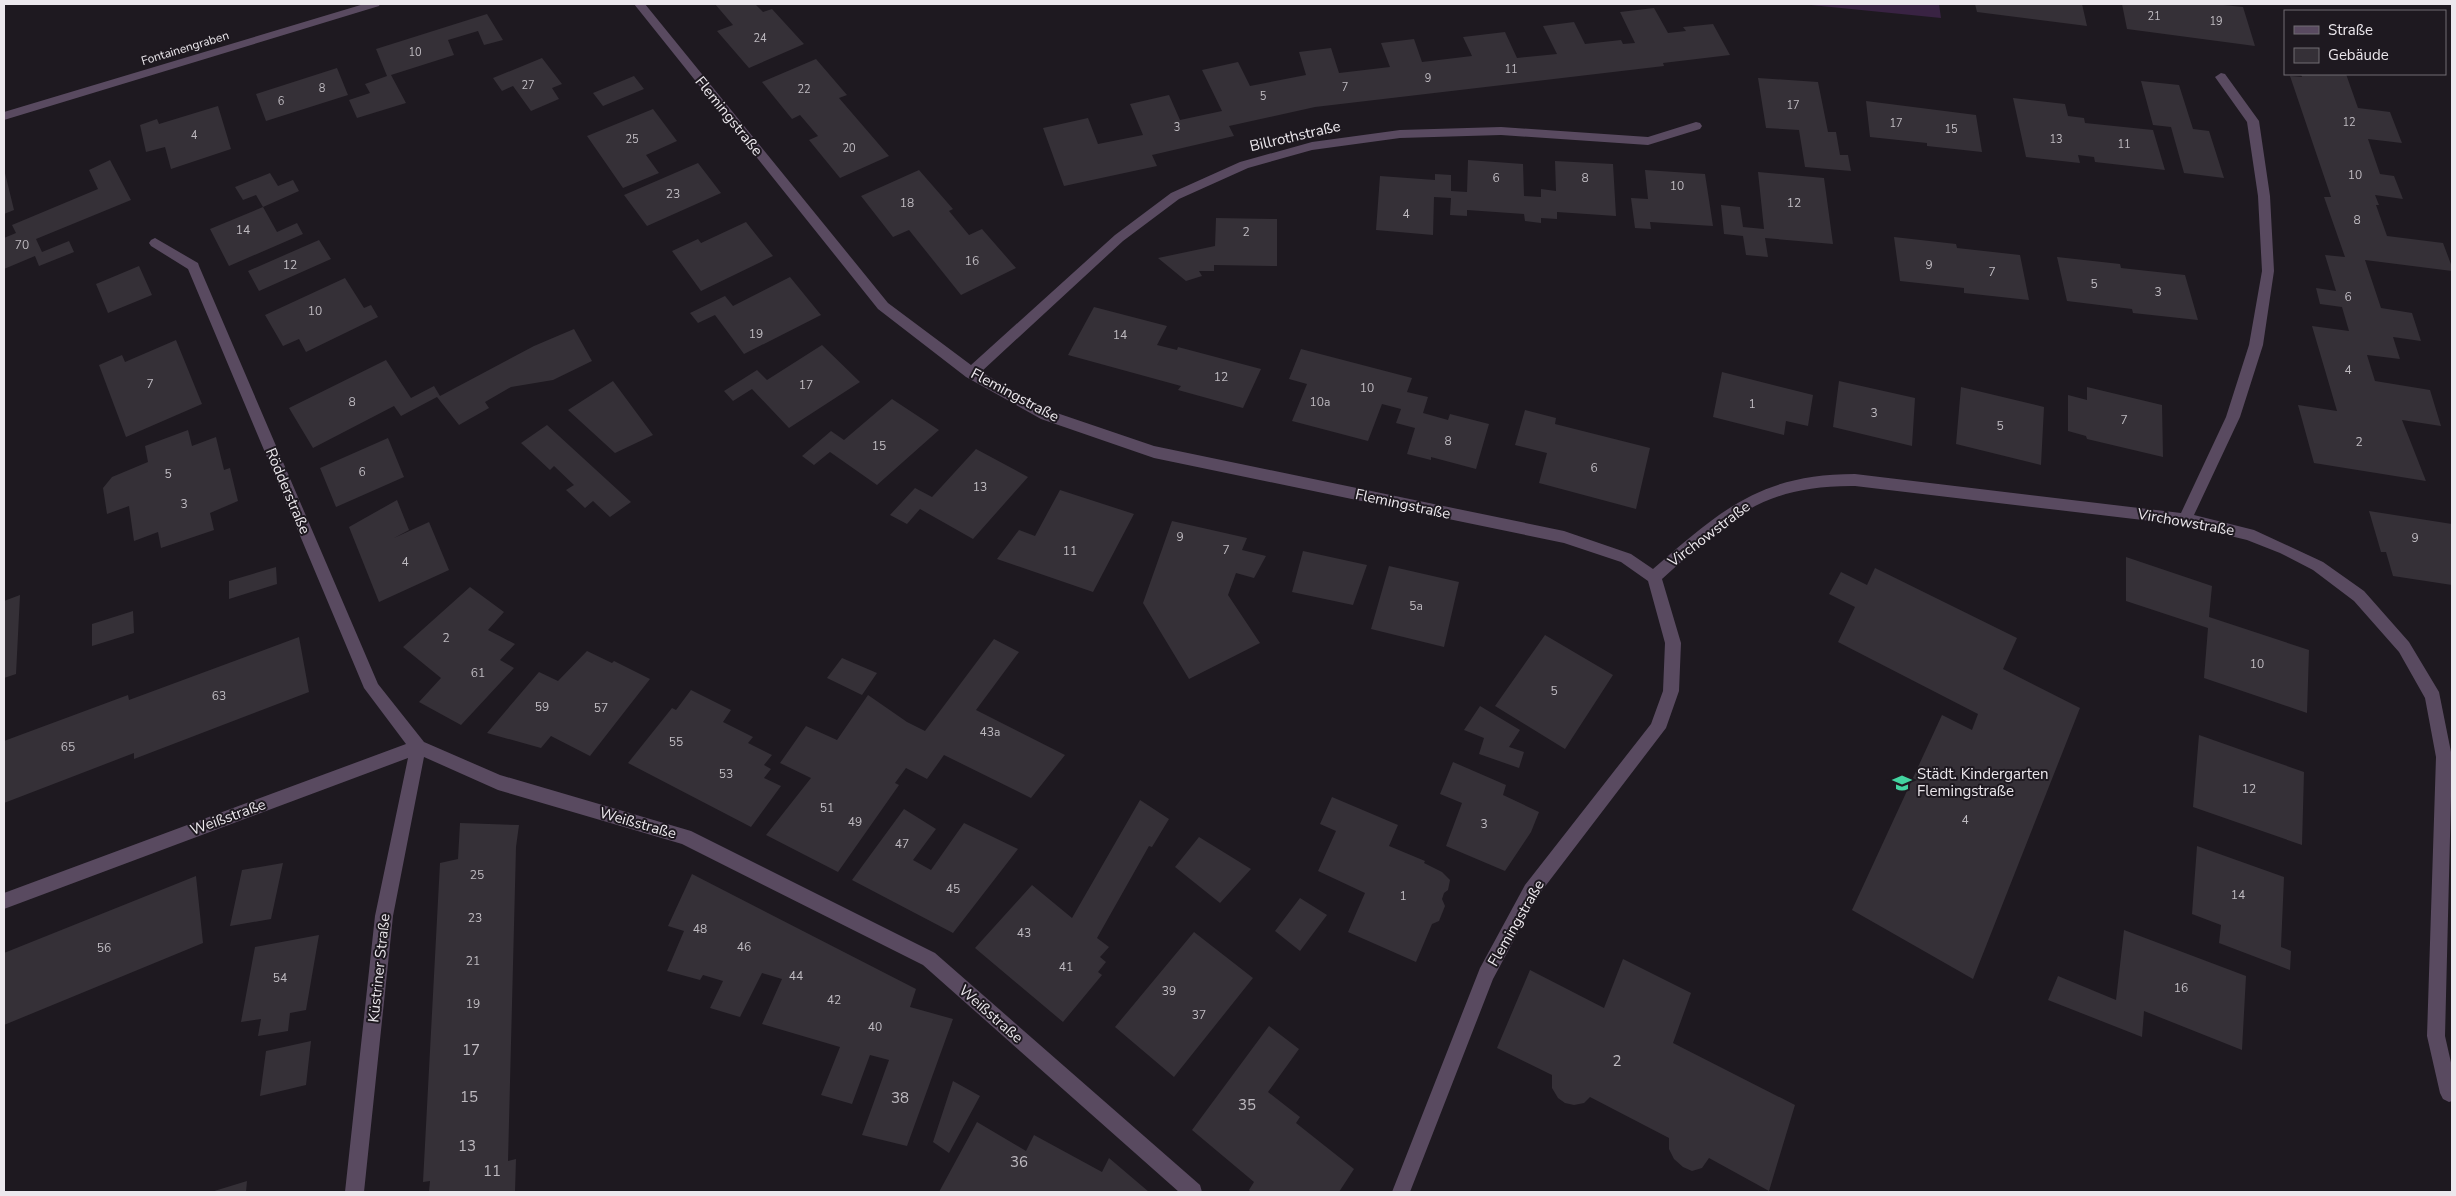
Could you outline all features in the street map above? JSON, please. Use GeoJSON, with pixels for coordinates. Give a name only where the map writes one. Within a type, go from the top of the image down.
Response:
{"type":"FeatureCollection","features":[{"type":"Feature","properties":{"kind":"street","name":"Fontainengraben"},"geometry":{"type":"LineString","coordinates":[[4,116],[375,4]]}},
{"type":"Feature","properties":{"kind":"street","name":"Flemingstraße"},"geometry":{"type":"LineString","coordinates":[[639,4],[883,306],[970,373],[1046,415],[1154,452],[1564,538],[1626,558],[1654,578],[1673,643],[1671,691],[1658,728],[1531,891],[1486,974],[1401,1192]]}},
{"type":"Feature","properties":{"kind":"street"},"geometry":{"type":"LineString","coordinates":[[2185,519],[2233,417],[2256,345],[2268,271],[2264,196],[2252,121],[2221,77]]}},
{"type":"Feature","properties":{"kind":"street","name":"Billrothstraße"},"geometry":{"type":"LineString","coordinates":[[970,373],[1119,238],[1175,196],[1244,165],[1312,146],[1400,134],[1501,131],[1648,141],[1696,126]]}},
{"type":"Feature","properties":{"kind":"street","name":"Rödderstraße"},"geometry":{"type":"LineString","coordinates":[[155,243],[193,266],[372,688],[418,747]]}},
{"type":"Feature","properties":{"kind":"street","name":"Virchowstraße"},"geometry":{"type":"LineString","coordinates":[[1654,578],[1704,535],[1748,502],[1798,484],[1826,479],[1855,480],[2185,519],[2249,534],[2318,566],[2359,596],[2383,622],[2404,647],[2433,697],[2444,757],[2436,1036],[2449,1092]]}},
{"type":"Feature","properties":{"kind":"street","name":"Weißstraße"},"geometry":{"type":"LineString","coordinates":[[4,901],[418,747],[498,782],[685,837],[930,959],[1193,1192]]}},
{"type":"Feature","properties":{"kind":"street","name":"Küstriner Straße"},"geometry":{"type":"LineString","coordinates":[[355,1192],[384,916],[418,747]]}},
{"type":"Feature","properties":{"kind":"shaded area"},"geometry":{"type":"Polygon","coordinates":[[[1801,4],[1939,4],[1941,18],[1801,4]]]}},
{"type":"Feature","properties":{"kind":"building"},"geometry":{"type":"Polygon","coordinates":[[[715,4],[755,4],[763,12],[772,9],[804,44],[749,68],[717,31],[733,25],[715,4]]]}},
{"type":"Feature","properties":{"kind":"building"},"geometry":{"type":"Polygon","coordinates":[[[1975,4],[2082,4],[2087,26],[1977,12],[1975,4]]]}},
{"type":"Feature","properties":{"kind":"building"},"geometry":{"type":"Polygon","coordinates":[[[2122,4],[2214,4],[2243,7],[2255,46],[2127,29],[2122,4]]]}},
{"type":"Feature","properties":{"kind":"building"},"geometry":{"type":"Polygon","coordinates":[[[1654,8],[1668,33],[1686,31],[1683,27],[1713,24],[1730,55],[1663,63],[1664,66],[1315,107],[1229,126],[1234,136],[1152,155],[1157,166],[1064,186],[1043,128],[1088,118],[1098,144],[1143,135],[1130,104],[1169,95],[1180,120],[1222,111],[1202,70],[1238,62],[1250,86],[1306,75],[1299,52],[1331,48],[1339,73],[1390,67],[1381,43],[1414,39],[1422,62],[1472,56],[1463,37],[1505,32],[1517,58],[1557,54],[1543,26],[1574,22],[1585,44],[1621,40],[1623,44],[1635,43],[1620,12],[1654,8]]]}},
{"type":"Feature","properties":{"kind":"building"},"geometry":{"type":"Polygon","coordinates":[[[487,14],[503,40],[484,45],[478,31],[448,40],[454,55],[391,75],[406,103],[357,118],[349,100],[370,93],[365,84],[387,76],[376,49],[487,14]]]}},
{"type":"Feature","properties":{"kind":"building"},"geometry":{"type":"Polygon","coordinates":[[[542,58],[562,84],[552,88],[559,99],[531,111],[513,86],[502,91],[493,78],[542,58]]]}},
{"type":"Feature","properties":{"kind":"building"},"geometry":{"type":"Polygon","coordinates":[[[816,59],[847,95],[839,98],[889,156],[840,178],[809,140],[818,136],[800,115],[792,119],[762,82],[816,59]]]}},
{"type":"Feature","properties":{"kind":"building"},"geometry":{"type":"Polygon","coordinates":[[[337,68],[348,95],[266,121],[256,94],[337,68]]]}},
{"type":"Feature","properties":{"kind":"building"},"geometry":{"type":"Polygon","coordinates":[[[2301,75],[2346,75],[2358,108],[2390,112],[2402,143],[2368,139],[2380,174],[2394,176],[2403,199],[2375,195],[2379,205],[2376,205],[2387,236],[2443,243],[2452,267],[2452,271],[2365,260],[2381,308],[2412,313],[2421,341],[2393,337],[2400,359],[2367,355],[2375,381],[2430,390],[2441,426],[2402,420],[2426,481],[2314,463],[2298,405],[2337,411],[2312,326],[2349,331],[2342,307],[2320,304],[2316,288],[2336,291],[2325,255],[2345,257],[2324,197],[2331,197],[2290,76],[2302,77],[2301,75]]]}},
{"type":"Feature","properties":{"kind":"building"},"geometry":{"type":"Polygon","coordinates":[[[634,76],[644,89],[603,106],[593,93],[634,76]]]}},
{"type":"Feature","properties":{"kind":"building"},"geometry":{"type":"Polygon","coordinates":[[[1758,78],[1818,82],[1828,132],[1836,132],[1840,155],[1848,155],[1851,171],[1805,167],[1799,130],[1766,128],[1758,78]]]}},
{"type":"Feature","properties":{"kind":"building"},"geometry":{"type":"Polygon","coordinates":[[[2141,81],[2179,85],[2193,129],[2209,131],[2224,178],[2184,173],[2171,127],[2153,125],[2141,81]]]}},
{"type":"Feature","properties":{"kind":"building"},"geometry":{"type":"Polygon","coordinates":[[[2013,98],[2065,104],[2068,116],[2084,118],[2085,123],[2153,130],[2165,170],[2095,162],[2094,157],[2078,155],[2080,163],[2026,157],[2013,98]]]}},
{"type":"Feature","properties":{"kind":"building"},"geometry":{"type":"Polygon","coordinates":[[[1866,101],[1976,115],[1982,152],[1927,146],[1927,143],[1870,137],[1866,101]]]}},
{"type":"Feature","properties":{"kind":"building"},"geometry":{"type":"Polygon","coordinates":[[[218,106],[231,149],[171,169],[165,147],[146,152],[140,125],[157,119],[159,124],[218,106]]]}},
{"type":"Feature","properties":{"kind":"building"},"geometry":{"type":"Polygon","coordinates":[[[653,109],[677,141],[646,155],[659,173],[623,188],[587,136],[653,109]]]}},
{"type":"Feature","properties":{"kind":"building"},"geometry":{"type":"Polygon","coordinates":[[[110,160],[131,200],[36,239],[42,252],[69,241],[74,252],[39,266],[35,256],[4,269],[4,238],[16,233],[12,225],[98,189],[89,170],[110,160]]]}},
{"type":"Feature","properties":{"kind":"building"},"geometry":{"type":"Polygon","coordinates":[[[1468,160],[1523,164],[1524,196],[1541,197],[1541,189],[1556,191],[1555,161],[1613,164],[1616,216],[1557,212],[1557,219],[1541,218],[1541,223],[1525,221],[1524,214],[1467,210],[1467,216],[1450,215],[1451,198],[1434,197],[1433,235],[1376,230],[1380,176],[1435,180],[1435,174],[1451,175],[1451,191],[1467,192],[1468,160]]]}},
{"type":"Feature","properties":{"kind":"building"},"geometry":{"type":"Polygon","coordinates":[[[698,163],[721,193],[647,226],[624,195],[698,163]]]}},
{"type":"Feature","properties":{"kind":"building"},"geometry":{"type":"Polygon","coordinates":[[[4,169],[14,210],[4,214],[4,169]]]}},
{"type":"Feature","properties":{"kind":"building"},"geometry":{"type":"Polygon","coordinates":[[[919,170],[953,209],[949,211],[969,235],[982,229],[1016,268],[961,295],[909,230],[893,237],[861,196],[919,170]]]}},
{"type":"Feature","properties":{"kind":"building"},"geometry":{"type":"Polygon","coordinates":[[[1645,170],[1705,174],[1713,226],[1650,222],[1651,229],[1635,228],[1631,198],[1648,199],[1645,170]]]}},
{"type":"Feature","properties":{"kind":"building"},"geometry":{"type":"Polygon","coordinates":[[[1758,172],[1824,178],[1833,244],[1765,238],[1768,257],[1746,255],[1743,236],[1724,234],[1721,205],[1740,207],[1743,227],[1764,229],[1758,172]]]}},
{"type":"Feature","properties":{"kind":"building"},"geometry":{"type":"Polygon","coordinates":[[[270,173],[278,186],[293,180],[299,191],[263,207],[256,195],[243,200],[235,187],[270,173]]]}},
{"type":"Feature","properties":{"kind":"building"},"geometry":{"type":"Polygon","coordinates":[[[263,207],[277,232],[297,223],[303,234],[229,266],[210,229],[263,207]]]}},
{"type":"Feature","properties":{"kind":"building"},"geometry":{"type":"Polygon","coordinates":[[[1216,218],[1277,219],[1277,266],[1214,265],[1214,271],[1199,271],[1202,276],[1186,281],[1158,258],[1215,246],[1216,218]]]}},
{"type":"Feature","properties":{"kind":"building"},"geometry":{"type":"Polygon","coordinates":[[[746,222],[773,256],[701,291],[672,251],[698,239],[701,243],[746,222]]]}},
{"type":"Feature","properties":{"kind":"building"},"geometry":{"type":"Polygon","coordinates":[[[1894,237],[1956,244],[1957,248],[2020,255],[2029,300],[1964,293],[1964,288],[1900,281],[1894,237]]]}},
{"type":"Feature","properties":{"kind":"building"},"geometry":{"type":"Polygon","coordinates":[[[319,240],[331,259],[259,291],[248,271],[319,240]]]}},
{"type":"Feature","properties":{"kind":"building"},"geometry":{"type":"Polygon","coordinates":[[[2057,257],[2120,264],[2121,268],[2185,275],[2198,320],[2133,313],[2132,309],[2067,301],[2057,257]]]}},
{"type":"Feature","properties":{"kind":"building"},"geometry":{"type":"Polygon","coordinates":[[[139,266],[152,295],[108,313],[96,284],[139,266]]]}},
{"type":"Feature","properties":{"kind":"building"},"geometry":{"type":"Polygon","coordinates":[[[790,277],[821,315],[744,354],[715,315],[698,323],[690,313],[725,296],[733,306],[790,277]]]}},
{"type":"Feature","properties":{"kind":"building"},"geometry":{"type":"Polygon","coordinates":[[[345,278],[364,308],[371,305],[378,317],[306,352],[299,339],[283,346],[265,315],[345,278]]]}},
{"type":"Feature","properties":{"kind":"building"},"geometry":{"type":"Polygon","coordinates":[[[1094,307],[1167,326],[1157,345],[1177,350],[1178,347],[1261,369],[1243,408],[1178,390],[1181,386],[1068,355],[1094,307]]]}},
{"type":"Feature","properties":{"kind":"building"},"geometry":{"type":"Polygon","coordinates":[[[574,329],[592,361],[553,380],[511,387],[485,402],[489,408],[459,425],[437,397],[401,416],[394,406],[313,448],[289,408],[386,360],[411,398],[434,386],[440,396],[534,346],[574,329]]]}},
{"type":"Feature","properties":{"kind":"building"},"geometry":{"type":"Polygon","coordinates":[[[176,340],[202,404],[126,437],[99,365],[122,355],[125,362],[176,340]]]}},
{"type":"Feature","properties":{"kind":"building"},"geometry":{"type":"Polygon","coordinates":[[[822,345],[860,382],[789,428],[752,389],[733,401],[724,391],[757,370],[767,380],[822,345]]]}},
{"type":"Feature","properties":{"kind":"building"},"geometry":{"type":"Polygon","coordinates":[[[1301,349],[1412,378],[1407,392],[1428,397],[1423,413],[1448,420],[1450,414],[1489,424],[1476,469],[1431,457],[1431,460],[1407,454],[1415,428],[1396,423],[1401,409],[1382,404],[1368,441],[1292,421],[1307,384],[1289,379],[1301,349]]]}},
{"type":"Feature","properties":{"kind":"building"},"geometry":{"type":"Polygon","coordinates":[[[1722,372],[1813,395],[1808,426],[1786,421],[1784,435],[1713,417],[1722,372]]]}},
{"type":"Feature","properties":{"kind":"building"},"geometry":{"type":"Polygon","coordinates":[[[613,381],[653,435],[615,453],[568,410],[613,381]]]}},
{"type":"Feature","properties":{"kind":"building"},"geometry":{"type":"Polygon","coordinates":[[[1839,381],[1915,398],[1912,446],[1833,427],[1839,381]]]}},
{"type":"Feature","properties":{"kind":"building"},"geometry":{"type":"Polygon","coordinates":[[[1961,387],[2044,407],[2041,465],[1956,444],[1961,387]]]}},
{"type":"Feature","properties":{"kind":"building"},"geometry":{"type":"Polygon","coordinates":[[[2087,387],[2162,405],[2163,457],[2087,439],[2086,436],[2068,431],[2068,395],[2087,400],[2087,387]]]}},
{"type":"Feature","properties":{"kind":"building"},"geometry":{"type":"Polygon","coordinates":[[[892,399],[939,430],[877,485],[830,452],[814,465],[802,456],[831,431],[844,440],[892,399]]]}},
{"type":"Feature","properties":{"kind":"building"},"geometry":{"type":"Polygon","coordinates":[[[1525,410],[1556,418],[1555,424],[1650,448],[1636,509],[1539,483],[1547,453],[1515,445],[1525,410]]]}},
{"type":"Feature","properties":{"kind":"building"},"geometry":{"type":"Polygon","coordinates":[[[547,425],[631,502],[610,517],[593,501],[585,508],[566,490],[574,485],[554,466],[550,470],[521,443],[547,425]]]}},
{"type":"Feature","properties":{"kind":"building"},"geometry":{"type":"Polygon","coordinates":[[[188,430],[192,446],[216,437],[224,470],[230,468],[238,501],[210,513],[214,530],[161,548],[158,532],[134,541],[129,506],[107,514],[103,488],[112,477],[148,462],[145,446],[188,430]]]}},
{"type":"Feature","properties":{"kind":"building"},"geometry":{"type":"Polygon","coordinates":[[[388,438],[404,477],[336,507],[320,468],[388,438]]]}},
{"type":"Feature","properties":{"kind":"building"},"geometry":{"type":"Polygon","coordinates":[[[976,449],[1028,477],[973,539],[920,509],[907,524],[890,515],[915,488],[932,497],[976,449]]]}},
{"type":"Feature","properties":{"kind":"building"},"geometry":{"type":"Polygon","coordinates":[[[1060,490],[1134,514],[1093,592],[997,559],[1019,530],[1035,536],[1060,490]]]}},
{"type":"Feature","properties":{"kind":"building"},"geometry":{"type":"Polygon","coordinates":[[[397,500],[409,530],[394,538],[429,522],[449,570],[379,602],[349,527],[397,500]]]}},
{"type":"Feature","properties":{"kind":"building"},"geometry":{"type":"Polygon","coordinates":[[[2369,511],[2452,524],[2452,585],[2393,576],[2386,552],[2381,552],[2369,511]]]}},
{"type":"Feature","properties":{"kind":"building"},"geometry":{"type":"Polygon","coordinates":[[[1172,521],[1247,538],[1242,550],[1266,556],[1254,578],[1236,573],[1228,595],[1260,643],[1189,679],[1143,603],[1172,521]]]}},
{"type":"Feature","properties":{"kind":"building"},"geometry":{"type":"Polygon","coordinates":[[[1303,551],[1367,565],[1353,605],[1292,592],[1303,551]]]}},
{"type":"Feature","properties":{"kind":"building"},"geometry":{"type":"Polygon","coordinates":[[[2126,557],[2212,586],[2209,617],[2309,650],[2307,713],[2204,678],[2208,628],[2126,601],[2126,557]]]}},
{"type":"Feature","properties":{"kind":"building"},"geometry":{"type":"Polygon","coordinates":[[[1389,566],[1459,582],[1444,647],[1371,629],[1389,566]]]}},
{"type":"Feature","properties":{"kind":"building"},"geometry":{"type":"Polygon","coordinates":[[[276,567],[277,584],[229,599],[229,581],[276,567]]]}},
{"type":"Feature","properties":{"kind":"building"},"geometry":{"type":"Polygon","coordinates":[[[1875,568],[2017,638],[2003,669],[2080,708],[1973,979],[1852,910],[1942,715],[1972,730],[1978,714],[1838,642],[1855,607],[1829,594],[1841,572],[1867,585],[1875,568]]]}},
{"type":"Feature","properties":{"kind":"building"},"geometry":{"type":"Polygon","coordinates":[[[470,587],[504,612],[488,630],[515,644],[500,660],[514,668],[461,725],[419,702],[441,678],[403,647],[470,587]]]}},
{"type":"Feature","properties":{"kind":"building"},"geometry":{"type":"Polygon","coordinates":[[[20,595],[16,674],[4,678],[4,601],[20,595]]]}},
{"type":"Feature","properties":{"kind":"building"},"geometry":{"type":"Polygon","coordinates":[[[133,611],[134,633],[92,646],[92,624],[133,611]]]}},
{"type":"Feature","properties":{"kind":"building"},"geometry":{"type":"Polygon","coordinates":[[[1545,635],[1613,675],[1565,749],[1495,706],[1545,635]]]}},
{"type":"Feature","properties":{"kind":"building"},"geometry":{"type":"Polygon","coordinates":[[[299,637],[309,692],[134,759],[134,753],[4,803],[4,741],[128,695],[129,700],[299,637]]]}},
{"type":"Feature","properties":{"kind":"building"},"geometry":{"type":"Polygon","coordinates":[[[994,639],[1019,652],[976,710],[1065,755],[1031,798],[944,755],[927,779],[906,768],[895,783],[899,785],[838,872],[766,835],[811,778],[780,763],[806,726],[837,740],[868,695],[907,722],[925,731],[994,639]]]}},
{"type":"Feature","properties":{"kind":"building"},"geometry":{"type":"Polygon","coordinates":[[[587,651],[612,663],[614,661],[650,679],[590,756],[551,736],[541,748],[487,733],[539,672],[558,681],[587,651]]]}},
{"type":"Feature","properties":{"kind":"building"},"geometry":{"type":"Polygon","coordinates":[[[842,658],[877,673],[862,695],[827,678],[842,658]]]}},
{"type":"Feature","properties":{"kind":"building"},"geometry":{"type":"Polygon","coordinates":[[[691,690],[731,710],[723,722],[753,737],[748,743],[772,755],[764,765],[771,769],[764,778],[781,786],[751,827],[628,763],[672,708],[676,710],[691,690]]]}},
{"type":"Feature","properties":{"kind":"building"},"geometry":{"type":"Polygon","coordinates":[[[1480,706],[1520,730],[1509,747],[1524,752],[1519,768],[1479,754],[1484,738],[1464,730],[1480,706]]]}},
{"type":"Feature","properties":{"kind":"building"},"geometry":{"type":"Polygon","coordinates":[[[2199,735],[2304,772],[2302,845],[2193,807],[2199,735]]]}},
{"type":"Feature","properties":{"kind":"building"},"geometry":{"type":"Polygon","coordinates":[[[1453,762],[1506,785],[1503,795],[1539,812],[1531,832],[1505,871],[1446,846],[1462,803],[1440,794],[1453,762]]]}},
{"type":"Feature","properties":{"kind":"building"},"geometry":{"type":"Polygon","coordinates":[[[1332,797],[1398,825],[1389,846],[1425,861],[1424,863],[1442,872],[1450,880],[1448,890],[1444,893],[1442,899],[1445,906],[1439,921],[1432,924],[1416,962],[1348,932],[1365,893],[1318,871],[1336,831],[1320,824],[1332,797]]]}},
{"type":"Feature","properties":{"kind":"building"},"geometry":{"type":"Polygon","coordinates":[[[1140,800],[1169,819],[1152,847],[1149,846],[1097,938],[1109,947],[1100,957],[1106,962],[1098,972],[1102,975],[1063,1022],[975,948],[1032,885],[1072,918],[1140,800]]]}},
{"type":"Feature","properties":{"kind":"building"},"geometry":{"type":"Polygon","coordinates":[[[904,809],[936,829],[913,860],[931,870],[964,823],[1018,849],[953,933],[852,880],[904,809]]]}},
{"type":"Feature","properties":{"kind":"building"},"geometry":{"type":"Polygon","coordinates":[[[460,823],[519,825],[516,847],[508,1161],[516,1159],[515,1192],[429,1192],[430,1181],[423,1182],[440,863],[458,859],[460,823]]]}},
{"type":"Feature","properties":{"kind":"building"},"geometry":{"type":"Polygon","coordinates":[[[1199,837],[1251,869],[1220,903],[1175,867],[1199,837]]]}},
{"type":"Feature","properties":{"kind":"building"},"geometry":{"type":"Polygon","coordinates":[[[2197,846],[2284,877],[2281,947],[2291,951],[2290,970],[2219,943],[2221,925],[2192,914],[2197,846]]]}},
{"type":"Feature","properties":{"kind":"building"},"geometry":{"type":"Polygon","coordinates":[[[283,863],[271,919],[230,926],[242,870],[283,863]]]}},
{"type":"Feature","properties":{"kind":"building"},"geometry":{"type":"Polygon","coordinates":[[[692,874],[916,989],[910,1007],[953,1019],[907,1146],[862,1135],[889,1060],[870,1055],[852,1104],[821,1095],[840,1047],[762,1024],[782,979],[762,973],[740,1017],[710,1008],[723,981],[703,975],[700,980],[667,971],[684,931],[668,926],[692,874]]]}},
{"type":"Feature","properties":{"kind":"building"},"geometry":{"type":"Polygon","coordinates":[[[196,876],[203,943],[4,1025],[4,953],[196,876]]]}},
{"type":"Feature","properties":{"kind":"building"},"geometry":{"type":"Polygon","coordinates":[[[1300,898],[1327,915],[1300,951],[1275,931],[1300,898]]]}},
{"type":"Feature","properties":{"kind":"building"},"geometry":{"type":"Polygon","coordinates":[[[2124,930],[2246,976],[2242,1050],[2144,1011],[2142,1037],[2048,1000],[2058,976],[2116,1000],[2124,930]]]}},
{"type":"Feature","properties":{"kind":"building"},"geometry":{"type":"Polygon","coordinates":[[[1194,932],[1253,978],[1174,1077],[1115,1027],[1194,932]]]}},
{"type":"Feature","properties":{"kind":"building"},"geometry":{"type":"Polygon","coordinates":[[[319,935],[306,1010],[290,1013],[288,1031],[258,1036],[261,1019],[241,1022],[255,947],[319,935]]]}},
{"type":"Feature","properties":{"kind":"building"},"geometry":{"type":"Polygon","coordinates":[[[1623,959],[1691,993],[1673,1043],[1795,1105],[1769,1191],[1709,1158],[1702,1168],[1692,1171],[1683,1167],[1674,1159],[1669,1149],[1669,1138],[1590,1097],[1584,1103],[1574,1105],[1565,1103],[1558,1098],[1552,1088],[1552,1075],[1497,1048],[1530,970],[1604,1008],[1623,959]]]}},
{"type":"Feature","properties":{"kind":"building"},"geometry":{"type":"Polygon","coordinates":[[[1269,1026],[1299,1049],[1268,1092],[1300,1117],[1296,1123],[1354,1169],[1339,1192],[1251,1192],[1249,1190],[1254,1182],[1192,1130],[1269,1026]]]}},
{"type":"Feature","properties":{"kind":"building"},"geometry":{"type":"Polygon","coordinates":[[[311,1041],[306,1085],[260,1096],[266,1051],[311,1041]]]}},
{"type":"Feature","properties":{"kind":"building"},"geometry":{"type":"Polygon","coordinates":[[[953,1081],[980,1096],[949,1153],[933,1142],[953,1081]]]}},
{"type":"Feature","properties":{"kind":"building"},"geometry":{"type":"Polygon","coordinates":[[[977,1122],[1026,1151],[1034,1135],[1102,1172],[1109,1158],[1149,1192],[939,1192],[977,1122]]]}},
{"type":"Feature","properties":{"kind":"building"},"geometry":{"type":"Polygon","coordinates":[[[247,1181],[246,1192],[211,1192],[247,1181]]]}},
{"type":"Feature","properties":{"kind":"place","name":"Städt. Kindergarten Flemingstraße"},"geometry":{"type":"Point","coordinates":[1902,783]}}]}
